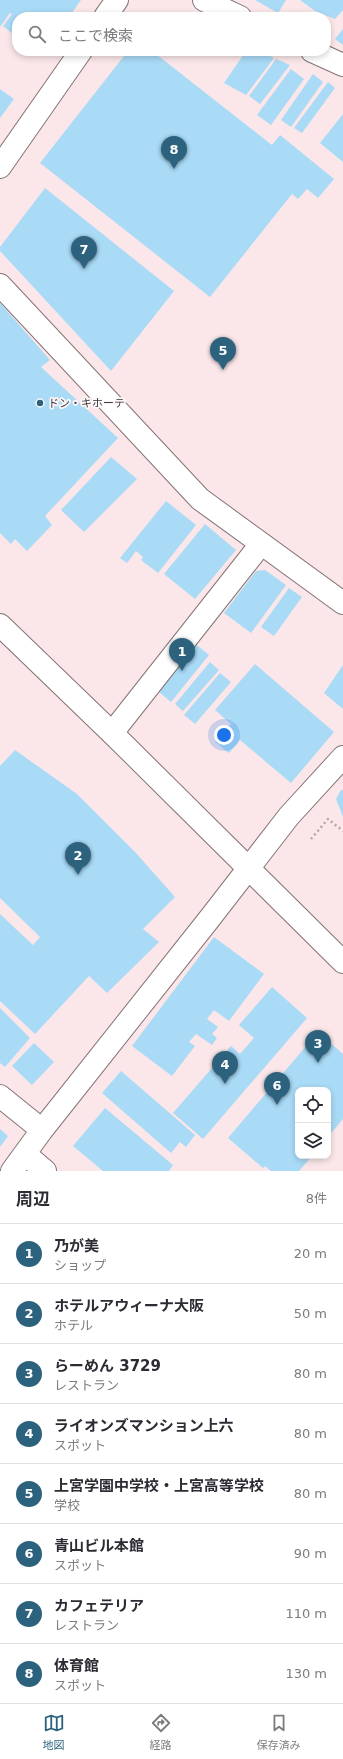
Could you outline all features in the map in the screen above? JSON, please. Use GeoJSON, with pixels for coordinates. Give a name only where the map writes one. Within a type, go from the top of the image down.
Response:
{"type":"FeatureCollection","features":[{"type":"Feature","properties":{"kind":"street"},"geometry":{"type":"LineString","coordinates":[[109,12],[117,0]]}},
{"type":"Feature","properties":{"kind":"street"},"geometry":{"type":"LineString","coordinates":[[204,0],[229,12]]}},
{"type":"Feature","properties":{"kind":"street"},"geometry":{"type":"LineString","coordinates":[[0,167],[78,56]]}},
{"type":"Feature","properties":{"kind":"street"},"geometry":{"type":"LineString","coordinates":[[323,56],[343,65]]}},
{"type":"Feature","properties":{"kind":"street"},"geometry":{"type":"LineString","coordinates":[[0,285],[200,499],[343,603]]}},
{"type":"Feature","properties":{"kind":"street"},"geometry":{"type":"LineString","coordinates":[[112,733],[260,544]]}},
{"type":"Feature","properties":{"kind":"street"},"geometry":{"type":"LineString","coordinates":[[0,625],[112,733],[343,962]]}},
{"type":"Feature","properties":{"kind":"street"},"geometry":{"type":"LineString","coordinates":[[45,1171],[19,1163],[42,1130],[249,869],[289,816],[343,757]]}},
{"type":"Feature","properties":{"kind":"street"},"geometry":{"type":"LineString","coordinates":[[0,1096],[42,1130]]}},
{"type":"Feature","properties":{"kind":"path"},"geometry":{"type":"LineString","coordinates":[[311,839],[328,819],[343,830]]}},
{"type":"Feature","properties":{"kind":"building"},"geometry":{"type":"Polygon","coordinates":[[[0,0],[81,0],[73,12],[12,12],[12,14],[10,13],[0,27],[0,0]]]}},
{"type":"Feature","properties":{"kind":"building"},"geometry":{"type":"Polygon","coordinates":[[[255,0],[286,0],[279,12],[255,0]]]}},
{"type":"Feature","properties":{"kind":"building"},"geometry":{"type":"Polygon","coordinates":[[[300,0],[343,0],[343,10],[335,19],[331,17],[331,12],[315,11],[300,0]]]}},
{"type":"Feature","properties":{"kind":"building"},"geometry":{"type":"Polygon","coordinates":[[[12,14],[12,33],[3,26],[12,14]]]}},
{"type":"Feature","properties":{"kind":"building"},"geometry":{"type":"Polygon","coordinates":[[[343,29],[343,45],[335,39],[343,29]]]}},
{"type":"Feature","properties":{"kind":"building"},"geometry":{"type":"Polygon","coordinates":[[[124,56],[158,56],[272,145],[280,135],[334,179],[318,198],[307,189],[298,199],[292,194],[210,297],[40,163],[124,56]]]}},
{"type":"Feature","properties":{"kind":"building"},"geometry":{"type":"Polygon","coordinates":[[[243,56],[270,56],[274,58],[246,95],[224,83],[243,56]]]}},
{"type":"Feature","properties":{"kind":"building"},"geometry":{"type":"Polygon","coordinates":[[[276,59],[290,65],[260,104],[249,96],[276,59]]]}},
{"type":"Feature","properties":{"kind":"building"},"geometry":{"type":"Polygon","coordinates":[[[291,69],[304,79],[271,125],[257,115],[291,69]]]}},
{"type":"Feature","properties":{"kind":"building"},"geometry":{"type":"Polygon","coordinates":[[[313,74],[323,82],[291,127],[281,120],[313,74]]]}},
{"type":"Feature","properties":{"kind":"building"},"geometry":{"type":"Polygon","coordinates":[[[328,82],[335,88],[302,133],[294,128],[328,82]]]}},
{"type":"Feature","properties":{"kind":"building"},"geometry":{"type":"Polygon","coordinates":[[[0,89],[14,99],[0,118],[0,89]]]}},
{"type":"Feature","properties":{"kind":"building"},"geometry":{"type":"Polygon","coordinates":[[[343,114],[343,162],[320,143],[343,114]]]}},
{"type":"Feature","properties":{"kind":"building"},"geometry":{"type":"Polygon","coordinates":[[[45,188],[174,291],[111,371],[0,251],[0,247],[45,188]]]}},
{"type":"Feature","properties":{"kind":"building","name":"ドン・キホーテ"},"geometry":{"type":"Polygon","coordinates":[[[0,303],[50,360],[41,367],[118,438],[45,516],[52,525],[27,551],[15,539],[11,544],[0,533],[0,303]]]}},
{"type":"Feature","properties":{"kind":"building"},"geometry":{"type":"Polygon","coordinates":[[[111,457],[137,479],[84,532],[61,510],[111,457]]]}},
{"type":"Feature","properties":{"kind":"building"},"geometry":{"type":"Polygon","coordinates":[[[166,501],[196,525],[158,573],[141,560],[143,557],[136,551],[127,563],[120,558],[166,501]]]}},
{"type":"Feature","properties":{"kind":"building"},"geometry":{"type":"Polygon","coordinates":[[[205,524],[236,550],[195,599],[164,574],[205,524]]]}},
{"type":"Feature","properties":{"kind":"building"},"geometry":{"type":"Polygon","coordinates":[[[265,570],[286,585],[251,633],[224,613],[256,571],[265,570]]]}},
{"type":"Feature","properties":{"kind":"building"},"geometry":{"type":"Polygon","coordinates":[[[289,588],[302,597],[274,636],[261,627],[289,588]]]}},
{"type":"Feature","properties":{"kind":"building"},"geometry":{"type":"Polygon","coordinates":[[[193,642],[209,655],[171,702],[159,692],[160,683],[193,642]]]}},
{"type":"Feature","properties":{"kind":"building"},"geometry":{"type":"Polygon","coordinates":[[[210,662],[219,670],[183,711],[175,704],[210,662]]]}},
{"type":"Feature","properties":{"kind":"building"},"geometry":{"type":"Polygon","coordinates":[[[255,664],[334,732],[291,783],[240,740],[229,753],[215,742],[231,724],[215,710],[255,664]]]}},
{"type":"Feature","properties":{"kind":"building"},"geometry":{"type":"Polygon","coordinates":[[[343,665],[343,709],[324,693],[343,665]]]}},
{"type":"Feature","properties":{"kind":"building"},"geometry":{"type":"Polygon","coordinates":[[[220,673],[231,682],[195,724],[184,715],[220,673]]]}},
{"type":"Feature","properties":{"kind":"building"},"geometry":{"type":"Polygon","coordinates":[[[15,750],[77,794],[135,852],[175,897],[143,929],[159,942],[107,993],[89,976],[35,1034],[0,1001],[0,914],[33,945],[40,937],[0,898],[0,766],[15,750]]]}},
{"type":"Feature","properties":{"kind":"building"},"geometry":{"type":"Polygon","coordinates":[[[341,790],[343,790],[343,817],[336,799],[341,790]]]}},
{"type":"Feature","properties":{"kind":"building"},"geometry":{"type":"Polygon","coordinates":[[[214,937],[264,974],[229,1021],[214,1010],[207,1019],[218,1027],[212,1034],[217,1038],[212,1045],[196,1034],[189,1042],[195,1046],[172,1076],[132,1046],[214,937]]]}},
{"type":"Feature","properties":{"kind":"building"},"geometry":{"type":"Polygon","coordinates":[[[272,987],[307,1018],[203,1139],[173,1113],[231,1046],[240,1054],[254,1038],[239,1025],[272,987]]]}},
{"type":"Feature","properties":{"kind":"building"},"geometry":{"type":"Polygon","coordinates":[[[0,1008],[30,1038],[5,1067],[0,1063],[0,1008]]]}},
{"type":"Feature","properties":{"kind":"building"},"geometry":{"type":"Polygon","coordinates":[[[318,1032],[343,1054],[343,1119],[331,1133],[331,1087],[295,1087],[295,1159],[309,1159],[299,1171],[271,1171],[265,1166],[263,1168],[228,1138],[318,1032]]]}},
{"type":"Feature","properties":{"kind":"building"},"geometry":{"type":"Polygon","coordinates":[[[34,1043],[54,1062],[32,1085],[12,1066],[34,1043]]]}},
{"type":"Feature","properties":{"kind":"building"},"geometry":{"type":"Polygon","coordinates":[[[121,1071],[195,1135],[186,1147],[180,1142],[171,1153],[102,1093],[121,1071]]]}},
{"type":"Feature","properties":{"kind":"building"},"geometry":{"type":"Polygon","coordinates":[[[105,1108],[173,1165],[169,1171],[103,1171],[73,1146],[105,1108]]]}},
{"type":"Feature","properties":{"kind":"building"},"geometry":{"type":"Polygon","coordinates":[[[0,1129],[8,1136],[0,1147],[0,1129]]]}},
{"type":"Feature","properties":{"kind":"place","name":"体育館"},"geometry":{"type":"Point","coordinates":[174,169]}},
{"type":"Feature","properties":{"kind":"place","name":"カフェテリア"},"geometry":{"type":"Point","coordinates":[84,269]}},
{"type":"Feature","properties":{"kind":"place","name":"上宮学園中学校・上宮高等学校"},"geometry":{"type":"Point","coordinates":[223,370]}},
{"type":"Feature","properties":{"kind":"place","name":"ドン・キホーテ"},"geometry":{"type":"Point","coordinates":[40,403]}},
{"type":"Feature","properties":{"kind":"place","name":"乃が美"},"geometry":{"type":"Point","coordinates":[182,671]}},
{"type":"Feature","properties":{"kind":"place","name":"ホテルアウィーナ大阪"},"geometry":{"type":"Point","coordinates":[78,875]}},
{"type":"Feature","properties":{"kind":"place","name":"らーめん 3729"},"geometry":{"type":"Point","coordinates":[318,1063]}},
{"type":"Feature","properties":{"kind":"place","name":"ライオンズマンション上六"},"geometry":{"type":"Point","coordinates":[225,1084]}},
{"type":"Feature","properties":{"kind":"place","name":"青山ビル本館"},"geometry":{"type":"Point","coordinates":[277,1105]}}]}
